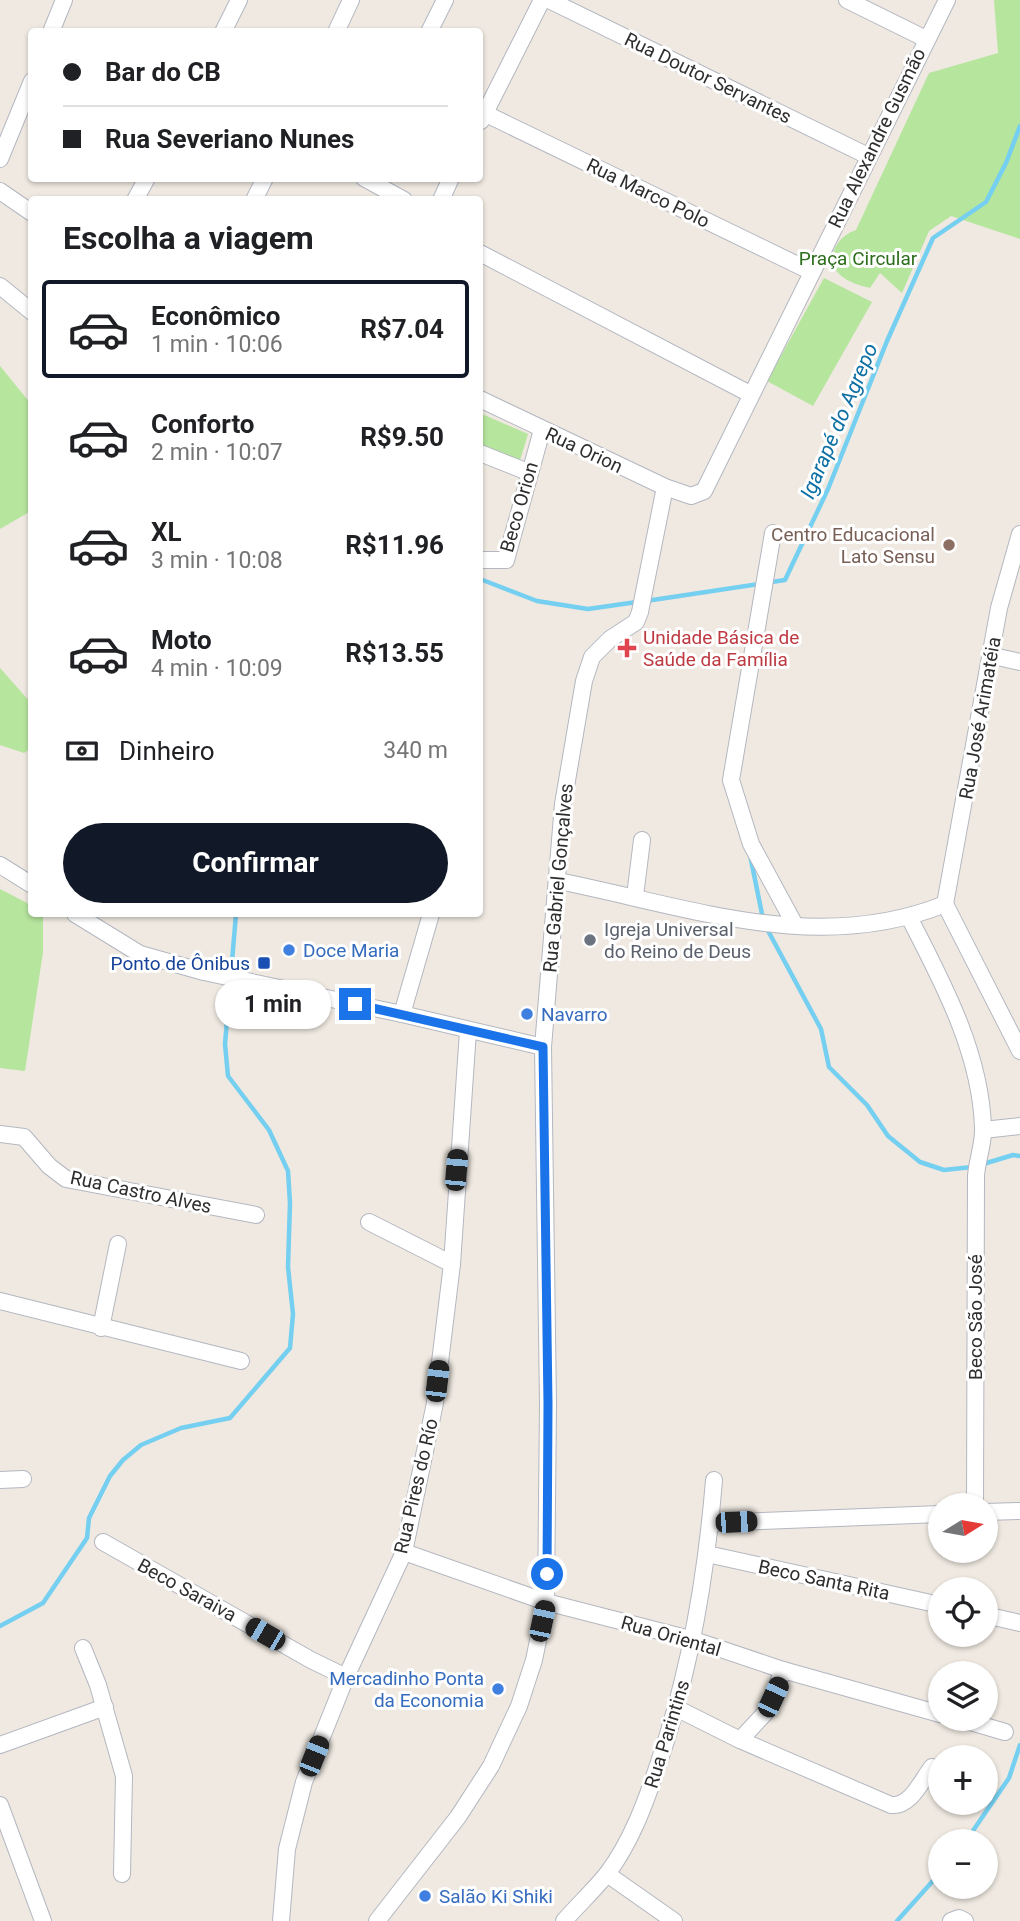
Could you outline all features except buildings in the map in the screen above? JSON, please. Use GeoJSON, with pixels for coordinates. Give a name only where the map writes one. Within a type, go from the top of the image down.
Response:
{"type":"FeatureCollection","features":[{"type":"Feature","properties":{"kind":"street"},"geometry":{"type":"LineString","coordinates":[[53,28],[64,0]]}},
{"type":"Feature","properties":{"kind":"street"},"geometry":{"type":"LineString","coordinates":[[225,28],[239,0]]}},
{"type":"Feature","properties":{"kind":"street"},"geometry":{"type":"LineString","coordinates":[[338,28],[351,0]]}},
{"type":"Feature","properties":{"kind":"street"},"geometry":{"type":"LineString","coordinates":[[431,28],[445,0]]}},
{"type":"Feature","properties":{"kind":"street"},"geometry":{"type":"LineString","coordinates":[[483,116],[542,0]]}},
{"type":"Feature","properties":{"kind":"street","name":"Rua Doutor Servantes"},"geometry":{"type":"LineString","coordinates":[[549,0],[868,156]]}},
{"type":"Feature","properties":{"kind":"street"},"geometry":{"type":"LineString","coordinates":[[847,0],[926,39]]}},
{"type":"Feature","properties":{"kind":"street","name":"Rua Alexandre Gusmão"},"geometry":{"type":"LineString","coordinates":[[691,496],[704,491],[711,481],[750,394],[947,0]]}},
{"type":"Feature","properties":{"kind":"street"},"geometry":{"type":"LineString","coordinates":[[0,159],[28,91]]}},
{"type":"Feature","properties":{"kind":"street","name":"Rua Marco Polo"},"geometry":{"type":"LineString","coordinates":[[483,118],[812,272]]}},
{"type":"Feature","properties":{"kind":"street"},"geometry":{"type":"LineString","coordinates":[[371,182],[397,196]]}},
{"type":"Feature","properties":{"kind":"street"},"geometry":{"type":"LineString","coordinates":[[0,191],[28,210]]}},
{"type":"Feature","properties":{"kind":"street"},"geometry":{"type":"LineString","coordinates":[[483,255],[750,394]]}},
{"type":"Feature","properties":{"kind":"street"},"geometry":{"type":"LineString","coordinates":[[0,286],[28,309]]}},
{"type":"Feature","properties":{"kind":"street","name":"Rua Orion"},"geometry":{"type":"LineString","coordinates":[[483,400],[665,487],[691,496]]}},
{"type":"Feature","properties":{"kind":"street","name":"Beco Orion"},"geometry":{"type":"LineString","coordinates":[[483,560],[506,560],[528,472],[542,430]]}},
{"type":"Feature","properties":{"kind":"street"},"geometry":{"type":"LineString","coordinates":[[483,454],[528,472]]}},
{"type":"Feature","properties":{"kind":"street","name":"Rua Gabriel Gonçalves"},"geometry":{"type":"LineString","coordinates":[[377,1921],[458,1817],[491,1766],[519,1706],[534,1660],[546,1602],[548,1404],[543,1047],[563,804],[584,681],[592,657],[610,639],[636,622],[665,487]]}},
{"type":"Feature","properties":{"kind":"street"},"geometry":{"type":"LineString","coordinates":[[772,533],[731,780],[751,844],[795,925]]}},
{"type":"Feature","properties":{"kind":"street","name":"Rua José Arimatéia"},"geometry":{"type":"LineString","coordinates":[[945,904],[993,656],[999,608],[1020,534]]}},
{"type":"Feature","properties":{"kind":"street"},"geometry":{"type":"LineString","coordinates":[[993,656],[1020,663]]}},
{"type":"Feature","properties":{"kind":"street"},"geometry":{"type":"LineString","coordinates":[[635,896],[642,840]]}},
{"type":"Feature","properties":{"kind":"street"},"geometry":{"type":"LineString","coordinates":[[0,865],[28,882]]}},
{"type":"Feature","properties":{"kind":"street"},"geometry":{"type":"LineString","coordinates":[[558,881],[729,919],[842,928],[910,919],[945,904],[1020,1051]]}},
{"type":"Feature","properties":{"kind":"street"},"geometry":{"type":"LineString","coordinates":[[80,917],[140,954],[222,976],[543,1047]]}},
{"type":"Feature","properties":{"kind":"street"},"geometry":{"type":"LineString","coordinates":[[402,1014],[430,917]]}},
{"type":"Feature","properties":{"kind":"street","name":"Beco São José"},"geometry":{"type":"LineString","coordinates":[[910,919],[931,959],[970,1050],[984,1130],[976,1176],[975,1493]]}},
{"type":"Feature","properties":{"kind":"street","name":"Rua Pires do Río"},"geometry":{"type":"LineString","coordinates":[[281,1921],[287,1849],[303,1782],[346,1677],[404,1552],[435,1403],[452,1264],[468,1031]]}},
{"type":"Feature","properties":{"kind":"street"},"geometry":{"type":"LineString","coordinates":[[984,1130],[1020,1126]]}},
{"type":"Feature","properties":{"kind":"street","name":"Rua Castro Alves"},"geometry":{"type":"LineString","coordinates":[[0,1134],[24,1137],[49,1166],[66,1179],[256,1215]]}},
{"type":"Feature","properties":{"kind":"street"},"geometry":{"type":"LineString","coordinates":[[369,1222],[452,1264]]}},
{"type":"Feature","properties":{"kind":"street"},"geometry":{"type":"LineString","coordinates":[[101,1328],[118,1244]]}},
{"type":"Feature","properties":{"kind":"street"},"geometry":{"type":"LineString","coordinates":[[0,1301],[241,1361]]}},
{"type":"Feature","properties":{"kind":"street"},"geometry":{"type":"LineString","coordinates":[[0,1480],[23,1479]]}},
{"type":"Feature","properties":{"kind":"street","name":"Rua Parintins"},"geometry":{"type":"LineString","coordinates":[[564,1921],[607,1874],[638,1817],[678,1709],[694,1640],[708,1554],[714,1480]]}},
{"type":"Feature","properties":{"kind":"street"},"geometry":{"type":"LineString","coordinates":[[998,1512],[1020,1511]]}},
{"type":"Feature","properties":{"kind":"street"},"geometry":{"type":"LineString","coordinates":[[710,1523],[928,1514]]}},
{"type":"Feature","properties":{"kind":"street","name":"Beco Saraiva"},"geometry":{"type":"LineString","coordinates":[[103,1542],[311,1660],[346,1677]]}},
{"type":"Feature","properties":{"kind":"street","name":"Rua Oriental"},"geometry":{"type":"LineString","coordinates":[[404,1552],[546,1602],[694,1640],[783,1670],[928,1711]]}},
{"type":"Feature","properties":{"kind":"street","name":"Beco Santa Rita"},"geometry":{"type":"LineString","coordinates":[[708,1554],[928,1602]]}},
{"type":"Feature","properties":{"kind":"street"},"geometry":{"type":"LineString","coordinates":[[998,1618],[1020,1623]]}},
{"type":"Feature","properties":{"kind":"street"},"geometry":{"type":"LineString","coordinates":[[83,1648],[105,1707],[124,1776],[122,1874]]}},
{"type":"Feature","properties":{"kind":"street"},"geometry":{"type":"LineString","coordinates":[[740,1740],[767,1711],[783,1670]]}},
{"type":"Feature","properties":{"kind":"street"},"geometry":{"type":"LineString","coordinates":[[0,1745],[105,1707]]}},
{"type":"Feature","properties":{"kind":"street"},"geometry":{"type":"LineString","coordinates":[[678,1709],[740,1740],[891,1805],[899,1806],[907,1801],[928,1772]]}},
{"type":"Feature","properties":{"kind":"street"},"geometry":{"type":"LineString","coordinates":[[998,1730],[1005,1732]]}},
{"type":"Feature","properties":{"kind":"street"},"geometry":{"type":"LineString","coordinates":[[0,1805],[43,1921]]}},
{"type":"Feature","properties":{"kind":"street"},"geometry":{"type":"LineString","coordinates":[[607,1874],[674,1921]]}},
{"type":"Feature","properties":{"kind":"street"},"geometry":{"type":"LineString","coordinates":[[951,1921],[959,1918],[965,1921]]}},
{"type":"Feature","properties":{"kind":"green space","name":"Praça Circular"},"geometry":{"type":"Polygon","coordinates":[[[994,0],[1020,0],[1020,239],[951,216],[929,231],[902,293],[880,273],[870,288],[846,279],[830,261],[834,250],[842,238],[856,230],[929,73],[998,53],[994,0]]]}},
{"type":"Feature","properties":{"kind":"green space"},"geometry":{"type":"Polygon","coordinates":[[[824,278],[872,302],[813,406],[767,381],[824,278]]]}},
{"type":"Feature","properties":{"kind":"green space"},"geometry":{"type":"Polygon","coordinates":[[[0,366],[28,400],[28,513],[0,529],[0,366]]]}},
{"type":"Feature","properties":{"kind":"green space"},"geometry":{"type":"Polygon","coordinates":[[[483,414],[528,434],[517,470],[483,458],[483,414]]]}},
{"type":"Feature","properties":{"kind":"green space"},"geometry":{"type":"Polygon","coordinates":[[[0,668],[28,700],[28,750],[24,753],[0,745],[0,668]]]}},
{"type":"Feature","properties":{"kind":"green space"},"geometry":{"type":"Polygon","coordinates":[[[0,889],[28,903],[28,917],[43,917],[43,952],[25,1071],[0,1068],[0,889]]]}},
{"type":"Feature","properties":{"kind":"waterway","name":"Igarapé do Agrepo"},"geometry":{"type":"LineString","coordinates":[[646,601],[785,580],[828,489],[887,341],[933,238],[986,202],[1006,163],[1020,126]]}},
{"type":"Feature","properties":{"kind":"waterway","name":"Igarapé do Agrepo"},"geometry":{"type":"LineString","coordinates":[[483,580],[537,601],[588,609],[637,602]]}},
{"type":"Feature","properties":{"kind":"waterway"},"geometry":{"type":"LineString","coordinates":[[750,855],[763,919]]}},
{"type":"Feature","properties":{"kind":"waterway","name":"Igarapé do Agrepo"},"geometry":{"type":"LineString","coordinates":[[0,1626],[43,1603],[87,1538],[89,1518],[110,1476],[123,1460],[141,1445],[181,1428],[230,1418],[290,1348],[293,1314],[288,1267],[288,1171],[269,1130],[228,1076],[225,1044],[236,917]]}},
{"type":"Feature","properties":{"kind":"waterway"},"geometry":{"type":"LineString","coordinates":[[766,927],[821,1029],[829,1067],[867,1105],[888,1136],[920,1162],[944,1170],[972,1167]]}},
{"type":"Feature","properties":{"kind":"waterway"},"geometry":{"type":"LineString","coordinates":[[980,1165],[1013,1155],[1020,1156]]}},
{"type":"Feature","properties":{"kind":"waterway"},"geometry":{"type":"LineString","coordinates":[[974,1829],[1009,1778],[1020,1745]]}},
{"type":"Feature","properties":{"kind":"waterway"},"geometry":{"type":"LineString","coordinates":[[897,1921],[928,1886]]}},
{"type":"Feature","properties":{"kind":"place","name":"Centro Educacional Lato Sensu"},"geometry":{"type":"Point","coordinates":[949,545]}},
{"type":"Feature","properties":{"kind":"place","name":"Unidade Básica de Saúde da Família"},"geometry":{"type":"Point","coordinates":[627,648]}},
{"type":"Feature","properties":{"kind":"place","name":"Igreja Universal do Reino de Deus"},"geometry":{"type":"Point","coordinates":[590,940]}},
{"type":"Feature","properties":{"kind":"place","name":"Doce Maria"},"geometry":{"type":"Point","coordinates":[289,950]}},
{"type":"Feature","properties":{"kind":"place","name":"Ponto de Ônibus"},"geometry":{"type":"Point","coordinates":[264,963]}},
{"type":"Feature","properties":{"kind":"place","name":"Navarro"},"geometry":{"type":"Point","coordinates":[527,1014]}},
{"type":"Feature","properties":{"kind":"place","name":"Mercadinho Ponta da Economia"},"geometry":{"type":"Point","coordinates":[498,1689]}},
{"type":"Feature","properties":{"kind":"place","name":"Salão Ki Shiki"},"geometry":{"type":"Point","coordinates":[425,1896]}},
{"type":"Feature","properties":{"kind":"route"},"geometry":{"type":"LineString","coordinates":[[355,1004],[543,1047],[548,1404],[547,1574]]}}]}
